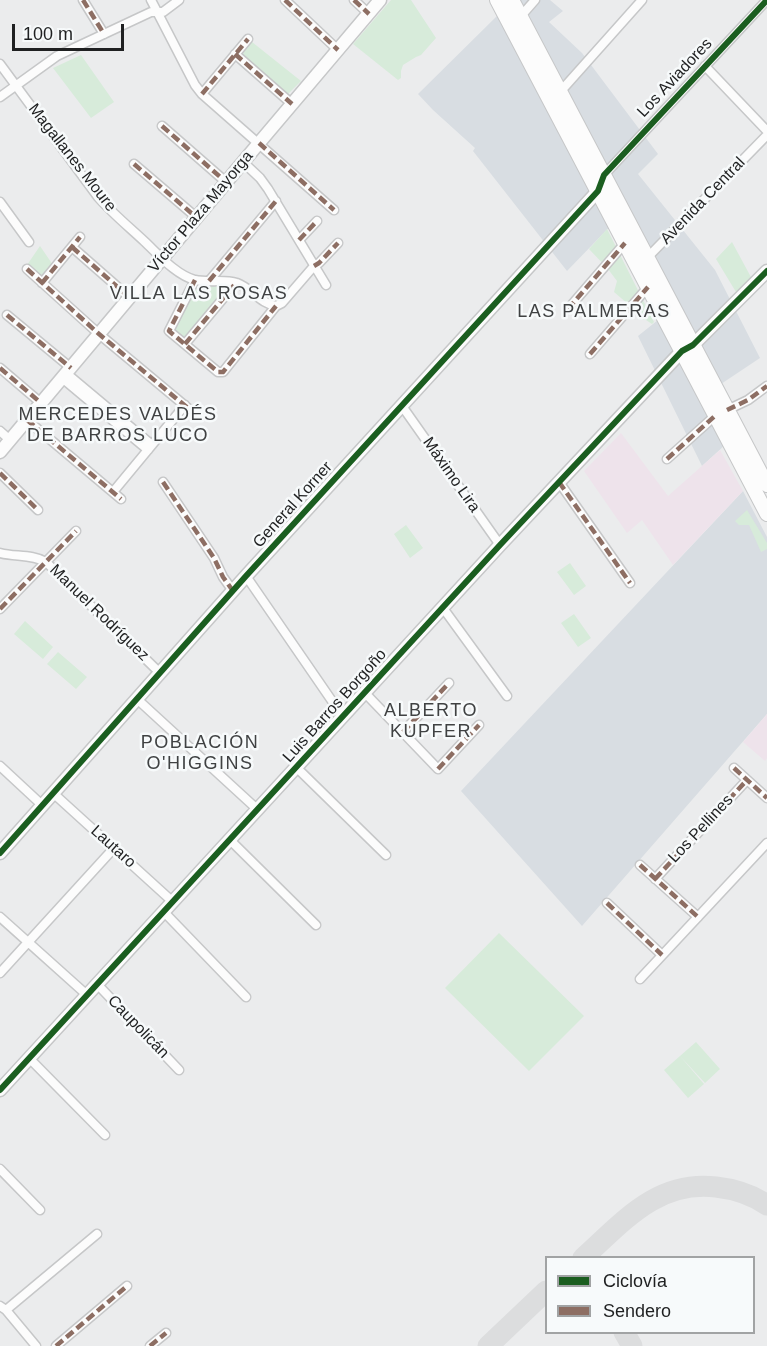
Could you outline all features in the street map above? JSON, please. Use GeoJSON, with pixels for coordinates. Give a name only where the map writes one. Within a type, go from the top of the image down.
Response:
{"type":"FeatureCollection","features":[{"type":"Feature","properties":{"kind":"main road"},"geometry":{"type":"LineString","coordinates":[[497,0],[625,243],[642,262],[648,287],[688,348]]}},
{"type":"Feature","properties":{"kind":"main road"},"geometry":{"type":"LineString","coordinates":[[512,0],[604,175],[642,262],[722,412],[763,498],[767,514]]}},
{"type":"Feature","properties":{"kind":"main road"},"geometry":{"type":"LineString","coordinates":[[505,15],[520,16]]}},
{"type":"Feature","properties":{"kind":"main road"},"geometry":{"type":"LineString","coordinates":[[722,412],[767,485]]}},
{"type":"Feature","properties":{"kind":"street"},"geometry":{"type":"LineString","coordinates":[[83,0],[104,34]]}},
{"type":"Feature","properties":{"kind":"street"},"geometry":{"type":"LineString","coordinates":[[151,0],[195,85],[202,94],[334,210]]}},
{"type":"Feature","properties":{"kind":"street"},"geometry":{"type":"LineString","coordinates":[[0,97],[51,59],[151,12],[163,12],[179,0]]}},
{"type":"Feature","properties":{"kind":"street"},"geometry":{"type":"LineString","coordinates":[[285,0],[338,50]]}},
{"type":"Feature","properties":{"kind":"street"},"geometry":{"type":"LineString","coordinates":[[354,0],[369,14]]}},
{"type":"Feature","properties":{"kind":"street","name":"Víctor Plaza Mayorga"},"geometry":{"type":"LineString","coordinates":[[0,452],[380,0]]}},
{"type":"Feature","properties":{"kind":"street"},"geometry":{"type":"LineString","coordinates":[[520,16],[535,0]]}},
{"type":"Feature","properties":{"kind":"street"},"geometry":{"type":"LineString","coordinates":[[560,92],[642,0]]}},
{"type":"Feature","properties":{"kind":"street","name":"Los Aviadores"},"geometry":{"type":"LineString","coordinates":[[604,175],[767,0]]}},
{"type":"Feature","properties":{"kind":"street"},"geometry":{"type":"LineString","coordinates":[[202,94],[248,39]]}},
{"type":"Feature","properties":{"kind":"street"},"geometry":{"type":"LineString","coordinates":[[235,54],[292,104]]}},
{"type":"Feature","properties":{"kind":"street","name":"Magallanes Moure"},"geometry":{"type":"LineString","coordinates":[[0,64],[98,196],[111,211],[163,258],[183,274],[195,280],[236,283],[270,305],[276,306]]}},
{"type":"Feature","properties":{"kind":"street"},"geometry":{"type":"LineString","coordinates":[[705,66],[767,131]]}},
{"type":"Feature","properties":{"kind":"street"},"geometry":{"type":"LineString","coordinates":[[162,126],[226,182]]}},
{"type":"Feature","properties":{"kind":"street","name":"Avenida Central"},"geometry":{"type":"LineString","coordinates":[[642,262],[767,135]]}},
{"type":"Feature","properties":{"kind":"street"},"geometry":{"type":"LineString","coordinates":[[243,162],[260,178],[276,201],[326,285]]}},
{"type":"Feature","properties":{"kind":"street"},"geometry":{"type":"LineString","coordinates":[[134,164],[196,217]]}},
{"type":"Feature","properties":{"kind":"street","name":"General Korner"},"geometry":{"type":"LineString","coordinates":[[0,853],[246,576],[598,191],[604,175]]}},
{"type":"Feature","properties":{"kind":"street"},"geometry":{"type":"LineString","coordinates":[[209,281],[276,201]]}},
{"type":"Feature","properties":{"kind":"street"},"geometry":{"type":"LineString","coordinates":[[0,202],[29,242]]}},
{"type":"Feature","properties":{"kind":"street"},"geometry":{"type":"LineString","coordinates":[[299,240],[317,221]]}},
{"type":"Feature","properties":{"kind":"street"},"geometry":{"type":"LineString","coordinates":[[42,283],[80,237]]}},
{"type":"Feature","properties":{"kind":"street"},"geometry":{"type":"LineString","coordinates":[[195,280],[169,332],[221,373],[276,306],[282,303],[314,266],[338,243]]}},
{"type":"Feature","properties":{"kind":"street"},"geometry":{"type":"LineString","coordinates":[[568,309],[625,243]]}},
{"type":"Feature","properties":{"kind":"street"},"geometry":{"type":"LineString","coordinates":[[72,247],[129,297]]}},
{"type":"Feature","properties":{"kind":"street"},"geometry":{"type":"LineString","coordinates":[[27,269],[99,334],[195,414]]}},
{"type":"Feature","properties":{"kind":"street","name":"Luis Barros Borgoño"},"geometry":{"type":"LineString","coordinates":[[1,1087],[559,482],[688,348],[767,271]]}},
{"type":"Feature","properties":{"kind":"street"},"geometry":{"type":"LineString","coordinates":[[185,344],[236,283]]}},
{"type":"Feature","properties":{"kind":"street"},"geometry":{"type":"LineString","coordinates":[[590,354],[648,287]]}},
{"type":"Feature","properties":{"kind":"street"},"geometry":{"type":"LineString","coordinates":[[7,315],[66,373],[150,448]]}},
{"type":"Feature","properties":{"kind":"street"},"geometry":{"type":"LineString","coordinates":[[0,368],[41,403]]}},
{"type":"Feature","properties":{"kind":"street"},"geometry":{"type":"LineString","coordinates":[[667,459],[722,412],[748,400],[767,386]]}},
{"type":"Feature","properties":{"kind":"street"},"geometry":{"type":"LineString","coordinates":[[113,492],[185,405]]}},
{"type":"Feature","properties":{"kind":"street","name":"Máximo Lira"},"geometry":{"type":"LineString","coordinates":[[402,406],[500,545]]}},
{"type":"Feature","properties":{"kind":"street"},"geometry":{"type":"LineString","coordinates":[[27,420],[121,499]]}},
{"type":"Feature","properties":{"kind":"street"},"geometry":{"type":"LineString","coordinates":[[0,431],[10,440]]}},
{"type":"Feature","properties":{"kind":"street"},"geometry":{"type":"LineString","coordinates":[[0,472],[38,510]]}},
{"type":"Feature","properties":{"kind":"street"},"geometry":{"type":"LineString","coordinates":[[163,482],[214,558],[233,591]]}},
{"type":"Feature","properties":{"kind":"street"},"geometry":{"type":"LineString","coordinates":[[559,482],[630,583]]}},
{"type":"Feature","properties":{"kind":"street"},"geometry":{"type":"LineString","coordinates":[[0,609],[76,531]]}},
{"type":"Feature","properties":{"kind":"street","name":"Manuel Rodríguez"},"geometry":{"type":"LineString","coordinates":[[0,553],[35,558],[46,562],[160,673]]}},
{"type":"Feature","properties":{"kind":"street"},"geometry":{"type":"LineString","coordinates":[[246,576],[343,717]]}},
{"type":"Feature","properties":{"kind":"street"},"geometry":{"type":"LineString","coordinates":[[443,608],[507,696]]}},
{"type":"Feature","properties":{"kind":"street"},"geometry":{"type":"LineString","coordinates":[[403,732],[449,683]]}},
{"type":"Feature","properties":{"kind":"street"},"geometry":{"type":"LineString","coordinates":[[365,693],[438,769],[479,725]]}},
{"type":"Feature","properties":{"kind":"street"},"geometry":{"type":"LineString","coordinates":[[137,699],[258,810]]}},
{"type":"Feature","properties":{"kind":"street"},"geometry":{"type":"LineString","coordinates":[[0,766],[42,806]]}},
{"type":"Feature","properties":{"kind":"street"},"geometry":{"type":"LineString","coordinates":[[297,768],[386,855]]}},
{"type":"Feature","properties":{"kind":"street"},"geometry":{"type":"LineString","coordinates":[[734,768],[767,798]]}},
{"type":"Feature","properties":{"kind":"street","name":"Los Pellines"},"geometry":{"type":"LineString","coordinates":[[655,879],[747,780]]}},
{"type":"Feature","properties":{"kind":"street","name":"Lautaro"},"geometry":{"type":"LineString","coordinates":[[53,793],[173,902]]}},
{"type":"Feature","properties":{"kind":"street"},"geometry":{"type":"LineString","coordinates":[[231,840],[316,925]]}},
{"type":"Feature","properties":{"kind":"street"},"geometry":{"type":"LineString","coordinates":[[640,979],[767,843]]}},
{"type":"Feature","properties":{"kind":"street"},"geometry":{"type":"LineString","coordinates":[[0,973],[114,848]]}},
{"type":"Feature","properties":{"kind":"street"},"geometry":{"type":"LineString","coordinates":[[640,865],[698,917]]}},
{"type":"Feature","properties":{"kind":"street"},"geometry":{"type":"LineString","coordinates":[[607,903],[662,955]]}},
{"type":"Feature","properties":{"kind":"street"},"geometry":{"type":"LineString","coordinates":[[164,912],[246,997]]}},
{"type":"Feature","properties":{"kind":"street","name":"Caupolicán"},"geometry":{"type":"LineString","coordinates":[[0,917],[87,995]]}},
{"type":"Feature","properties":{"kind":"street","name":"Caupolicán"},"geometry":{"type":"LineString","coordinates":[[97,984],[179,1070]]}},
{"type":"Feature","properties":{"kind":"street"},"geometry":{"type":"LineString","coordinates":[[30,1058],[105,1135]]}},
{"type":"Feature","properties":{"kind":"street"},"geometry":{"type":"LineString","coordinates":[[0,1169],[40,1210]]}},
{"type":"Feature","properties":{"kind":"street"},"geometry":{"type":"LineString","coordinates":[[30,1344],[3,1308],[97,1234]]}},
{"type":"Feature","properties":{"kind":"street"},"geometry":{"type":"LineString","coordinates":[[56,1346],[127,1286]]}},
{"type":"Feature","properties":{"kind":"street"},"geometry":{"type":"LineString","coordinates":[[150,1346],[165,1333]]}},
{"type":"Feature","properties":{"kind":"shaded area"},"geometry":{"type":"Polygon","coordinates":[[[506,0],[550,0],[563,11],[549,22],[582,53],[658,154],[638,174],[715,270],[760,358],[700,398],[725,445],[702,466],[638,336],[678,304],[627,209],[567,271],[473,151],[475,148],[418,94],[497,16],[506,0]]]}},
{"type":"Feature","properties":{"kind":"shaded area"},"geometry":{"type":"Polygon","coordinates":[[[621,433],[668,496],[720,450],[743,491],[673,565],[642,520],[627,533],[584,471],[621,433]]]}},
{"type":"Feature","properties":{"kind":"shaded area"},"geometry":{"type":"Polygon","coordinates":[[[743,491],[767,537],[767,714],[582,926],[461,791],[743,491]]]}},
{"type":"Feature","properties":{"kind":"shaded area"},"geometry":{"type":"Polygon","coordinates":[[[767,714],[767,758],[765,761],[743,742],[767,714]]]}},
{"type":"Feature","properties":{"kind":"green space"},"geometry":{"type":"Polygon","coordinates":[[[391,0],[411,0],[436,38],[421,55],[403,65],[401,78],[398,80],[353,44],[391,0]]]}},
{"type":"Feature","properties":{"kind":"green space"},"geometry":{"type":"Polygon","coordinates":[[[252,42],[301,81],[286,96],[240,57],[252,42]]]}},
{"type":"Feature","properties":{"kind":"green space"},"geometry":{"type":"Polygon","coordinates":[[[81,55],[114,102],[91,118],[53,68],[81,55]]]}},
{"type":"Feature","properties":{"kind":"green space"},"geometry":{"type":"Polygon","coordinates":[[[607,229],[654,322],[652,324],[643,320],[614,292],[617,281],[589,249],[607,229]]]}},
{"type":"Feature","properties":{"kind":"green space"},"geometry":{"type":"Polygon","coordinates":[[[732,242],[752,279],[736,292],[716,259],[732,242]]]}},
{"type":"Feature","properties":{"kind":"green space"},"geometry":{"type":"Polygon","coordinates":[[[40,246],[53,265],[43,278],[27,265],[40,246]]]}},
{"type":"Feature","properties":{"kind":"green space"},"geometry":{"type":"Polygon","coordinates":[[[195,286],[230,287],[186,339],[172,330],[195,286]]]}},
{"type":"Feature","properties":{"kind":"green space"},"geometry":{"type":"Polygon","coordinates":[[[747,510],[767,543],[767,549],[761,552],[749,525],[739,525],[735,521],[747,510]]]}},
{"type":"Feature","properties":{"kind":"green space"},"geometry":{"type":"Polygon","coordinates":[[[406,525],[423,548],[410,558],[394,534],[406,525]]]}},
{"type":"Feature","properties":{"kind":"green space"},"geometry":{"type":"Polygon","coordinates":[[[570,563],[586,586],[574,595],[557,572],[570,563]]]}},
{"type":"Feature","properties":{"kind":"green space"},"geometry":{"type":"Polygon","coordinates":[[[574,614],[591,638],[578,647],[561,623],[574,614]]]}},
{"type":"Feature","properties":{"kind":"green space"},"geometry":{"type":"Polygon","coordinates":[[[25,621],[53,647],[43,659],[14,634],[25,621]]]}},
{"type":"Feature","properties":{"kind":"green space"},"geometry":{"type":"Polygon","coordinates":[[[58,652],[87,677],[76,689],[47,664],[58,652]]]}},
{"type":"Feature","properties":{"kind":"green space"},"geometry":{"type":"Polygon","coordinates":[[[499,933],[584,1016],[529,1071],[445,988],[499,933]]]}},
{"type":"Feature","properties":{"kind":"green space"},"geometry":{"type":"Polygon","coordinates":[[[696,1042],[720,1069],[705,1083],[680,1056],[696,1042]]]}},
{"type":"Feature","properties":{"kind":"green space"},"geometry":{"type":"Polygon","coordinates":[[[680,1056],[704,1084],[688,1098],[664,1070],[680,1056]]]}},
{"type":"Feature","properties":{"kind":"taxiway"},"geometry":{"type":"LineString","coordinates":[[585,1256],[642,1206],[676,1190],[695,1187],[723,1188],[749,1195],[767,1205]]}},
{"type":"Feature","properties":{"kind":"taxiway"},"geometry":{"type":"LineString","coordinates":[[488,1346],[545,1292]]}},
{"type":"Feature","properties":{"kind":"taxiway"},"geometry":{"type":"LineString","coordinates":[[625,1334],[632,1346]]}},
{"type":"Feature","properties":{"kind":"marked path"},"geometry":{"type":"LineString","coordinates":[[83,0],[104,34]]}},
{"type":"Feature","properties":{"kind":"marked path"},"geometry":{"type":"LineString","coordinates":[[285,0],[338,50]]}},
{"type":"Feature","properties":{"kind":"marked path"},"geometry":{"type":"LineString","coordinates":[[354,0],[369,14]]}},
{"type":"Feature","properties":{"kind":"marked path"},"geometry":{"type":"LineString","coordinates":[[202,94],[248,39]]}},
{"type":"Feature","properties":{"kind":"marked path"},"geometry":{"type":"LineString","coordinates":[[235,54],[292,104]]}},
{"type":"Feature","properties":{"kind":"marked path"},"geometry":{"type":"LineString","coordinates":[[162,126],[226,182]]}},
{"type":"Feature","properties":{"kind":"marked path"},"geometry":{"type":"LineString","coordinates":[[259,143],[334,210]]}},
{"type":"Feature","properties":{"kind":"marked path"},"geometry":{"type":"LineString","coordinates":[[134,164],[196,217]]}},
{"type":"Feature","properties":{"kind":"marked path"},"geometry":{"type":"LineString","coordinates":[[209,281],[276,201]]}},
{"type":"Feature","properties":{"kind":"marked path"},"geometry":{"type":"LineString","coordinates":[[299,240],[317,221]]}},
{"type":"Feature","properties":{"kind":"marked path"},"geometry":{"type":"LineString","coordinates":[[42,283],[80,237]]}},
{"type":"Feature","properties":{"kind":"marked path"},"geometry":{"type":"LineString","coordinates":[[314,266],[338,243]]}},
{"type":"Feature","properties":{"kind":"marked path"},"geometry":{"type":"LineString","coordinates":[[568,309],[625,243]]}},
{"type":"Feature","properties":{"kind":"marked path"},"geometry":{"type":"LineString","coordinates":[[72,247],[129,297]]}},
{"type":"Feature","properties":{"kind":"marked path"},"geometry":{"type":"LineString","coordinates":[[27,269],[99,334],[195,414]]}},
{"type":"Feature","properties":{"kind":"marked path"},"geometry":{"type":"LineString","coordinates":[[195,280],[169,331],[218,372],[223,372],[276,306]]}},
{"type":"Feature","properties":{"kind":"marked path"},"geometry":{"type":"LineString","coordinates":[[185,344],[236,283]]}},
{"type":"Feature","properties":{"kind":"marked path"},"geometry":{"type":"LineString","coordinates":[[590,354],[648,287]]}},
{"type":"Feature","properties":{"kind":"marked path"},"geometry":{"type":"LineString","coordinates":[[7,315],[71,368]]}},
{"type":"Feature","properties":{"kind":"marked path"},"geometry":{"type":"LineString","coordinates":[[0,368],[41,403]]}},
{"type":"Feature","properties":{"kind":"marked path"},"geometry":{"type":"LineString","coordinates":[[727,410],[748,400],[767,386]]}},
{"type":"Feature","properties":{"kind":"marked path"},"geometry":{"type":"LineString","coordinates":[[667,459],[716,415]]}},
{"type":"Feature","properties":{"kind":"marked path"},"geometry":{"type":"LineString","coordinates":[[27,420],[121,499]]}},
{"type":"Feature","properties":{"kind":"marked path"},"geometry":{"type":"LineString","coordinates":[[0,473],[38,510]]}},
{"type":"Feature","properties":{"kind":"marked path"},"geometry":{"type":"LineString","coordinates":[[163,482],[214,558],[233,591]]}},
{"type":"Feature","properties":{"kind":"marked path"},"geometry":{"type":"LineString","coordinates":[[559,482],[630,583]]}},
{"type":"Feature","properties":{"kind":"marked path"},"geometry":{"type":"LineString","coordinates":[[0,609],[76,531]]}},
{"type":"Feature","properties":{"kind":"marked path"},"geometry":{"type":"LineString","coordinates":[[403,732],[449,683]]}},
{"type":"Feature","properties":{"kind":"marked path"},"geometry":{"type":"LineString","coordinates":[[438,769],[479,725]]}},
{"type":"Feature","properties":{"kind":"marked path"},"geometry":{"type":"LineString","coordinates":[[734,768],[767,798]]}},
{"type":"Feature","properties":{"kind":"marked path"},"geometry":{"type":"LineString","coordinates":[[655,879],[747,780]]}},
{"type":"Feature","properties":{"kind":"marked path"},"geometry":{"type":"LineString","coordinates":[[640,865],[698,917]]}},
{"type":"Feature","properties":{"kind":"marked path"},"geometry":{"type":"LineString","coordinates":[[607,903],[662,955]]}},
{"type":"Feature","properties":{"kind":"marked path"},"geometry":{"type":"LineString","coordinates":[[56,1346],[127,1286]]}},
{"type":"Feature","properties":{"kind":"marked path"},"geometry":{"type":"LineString","coordinates":[[150,1346],[166,1333]]}},
{"type":"Feature","properties":{"kind":"cycle path"},"geometry":{"type":"LineString","coordinates":[[0,853],[246,576],[598,191],[604,175],[767,0]]}},
{"type":"Feature","properties":{"kind":"cycle path"},"geometry":{"type":"LineString","coordinates":[[0,1090],[500,545],[682,351],[693,345],[767,271]]}},
{"type":"Feature","properties":{"kind":"district","name":"VILLA LAS ROSAS"},"geometry":{"type":"Point","coordinates":[199,294]}},
{"type":"Feature","properties":{"kind":"district","name":"LAS PALMERAS"},"geometry":{"type":"Point","coordinates":[594,312]}},
{"type":"Feature","properties":{"kind":"district","name":"MERCEDES VALDÉS DE BARROS LUCO"},"geometry":{"type":"Point","coordinates":[118,425]}},
{"type":"Feature","properties":{"kind":"district","name":"ALBERTO KUPFER"},"geometry":{"type":"Point","coordinates":[431,721]}},
{"type":"Feature","properties":{"kind":"district","name":"POBLACIÓN O'HIGGINS"},"geometry":{"type":"Point","coordinates":[200,753]}}]}
